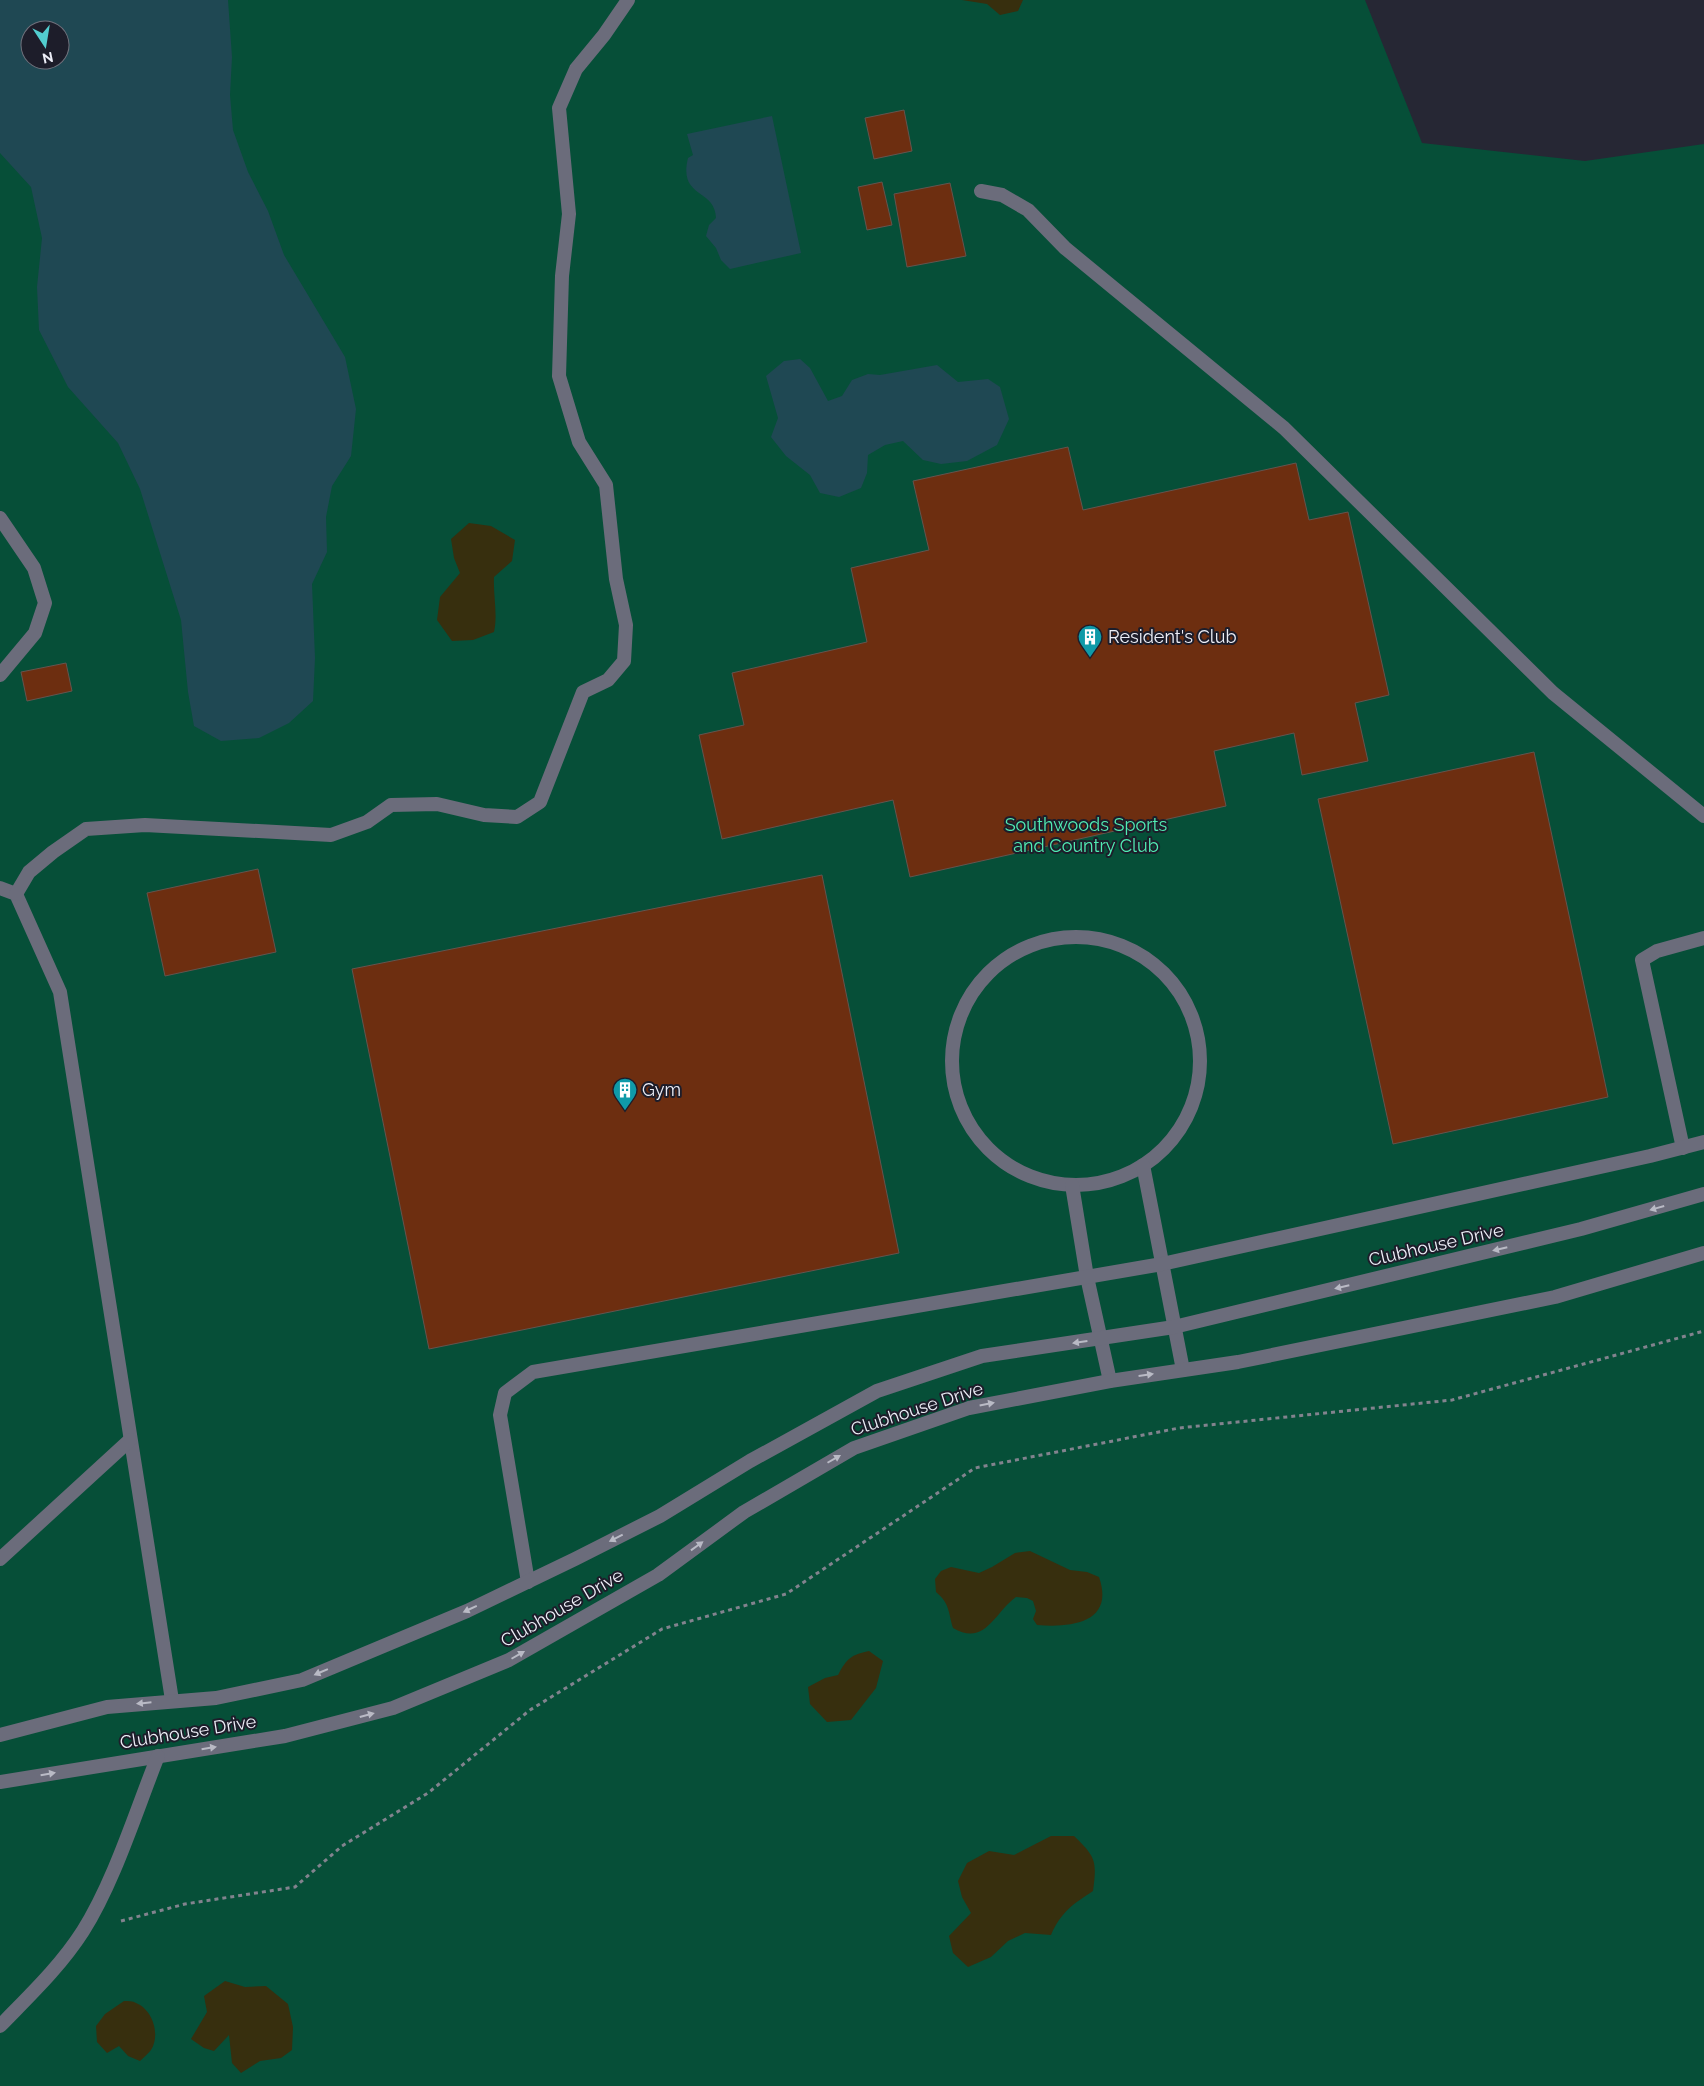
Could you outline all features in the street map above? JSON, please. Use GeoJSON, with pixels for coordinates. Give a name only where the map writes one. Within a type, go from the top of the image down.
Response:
{"type":"FeatureCollection","features":[{"type":"Feature","properties":{"kind":"lane"},"geometry":{"type":"LineString","coordinates":[[16,894],[29,872],[53,852],[86,829],[144,825],[331,834],[367,822],[390,805],[437,804],[484,815],[517,817],[540,802],[583,692],[608,680],[624,661],[626,625],[616,579],[606,485],[579,442],[559,376],[562,276],[569,214],[559,108],[576,70],[604,35],[628,0]]}},
{"type":"Feature","properties":{"kind":"lane"},"geometry":{"type":"LineString","coordinates":[[981,191],[1002,195],[1028,210],[1065,248],[1284,428],[1553,693],[1704,816]]}},
{"type":"Feature","properties":{"kind":"lane"},"geometry":{"type":"LineString","coordinates":[[0,518],[34,568],[45,603],[35,633],[0,675]]}},
{"type":"Feature","properties":{"kind":"lane"},"geometry":{"type":"LineString","coordinates":[[0,888],[16,894],[60,992],[172,1700]]}},
{"type":"Feature","properties":{"kind":"lane"},"geometry":{"type":"LineString","coordinates":[[1090,938],[1112,942],[1134,951],[1154,964],[1171,980],[1191,1014],[1199,1044],[1200,1068],[1197,1091],[1189,1113],[1177,1133],[1161,1151],[1142,1165],[1109,1180],[1091,1184],[1072,1184],[1049,1182],[1027,1175],[1000,1158],[973,1131],[961,1110],[954,1088],[953,1041],[959,1018],[969,997],[1000,963],[1020,950],[1042,941],[1090,938]]}},
{"type":"Feature","properties":{"kind":"lane"},"geometry":{"type":"LineString","coordinates":[[1683,1148],[1642,960],[1657,951],[1704,938]]}},
{"type":"Feature","properties":{"kind":"lane"},"geometry":{"type":"LineString","coordinates":[[528,1582],[500,1415],[505,1393],[533,1372],[1162,1264],[1704,1142]]}},
{"type":"Feature","properties":{"kind":"lane"},"geometry":{"type":"LineString","coordinates":[[1142,1165],[1183,1370]]}},
{"type":"Feature","properties":{"kind":"lane"},"geometry":{"type":"LineString","coordinates":[[1072,1184],[1087,1277],[1110,1381]]}},
{"type":"Feature","properties":{"kind":"lane","name":"Clubhouse Drive"},"geometry":{"type":"LineString","coordinates":[[0,1735],[107,1707],[172,1700],[216,1698],[302,1680],[467,1611],[660,1516],[750,1461],[877,1391],[982,1356],[1174,1327],[1581,1230],[1704,1194]]}},
{"type":"Feature","properties":{"kind":"lane","name":"Clubhouse Drive"},"geometry":{"type":"LineString","coordinates":[[0,1782],[285,1736],[393,1708],[509,1660],[658,1575],[744,1512],[854,1448],[969,1408],[1110,1381],[1238,1362],[1555,1297],[1704,1253]]}},
{"type":"Feature","properties":{"kind":"lane"},"geometry":{"type":"LineString","coordinates":[[0,1559],[130,1440]]}},
{"type":"Feature","properties":{"kind":"lane"},"geometry":{"type":"LineString","coordinates":[[0,2026],[51,1973],[83,1931],[106,1886],[158,1756]]}},
{"type":"Feature","properties":{"kind":"path"},"geometry":{"type":"LineString","coordinates":[[83,1931],[184,1904],[295,1887],[342,1846],[428,1793],[530,1710],[662,1630],[786,1594],[975,1468],[1179,1428],[1452,1400],[1704,1331]]}},
{"type":"Feature","properties":{"kind":"green space","name":"Southwoods Sports and Country Club"},"geometry":{"type":"Polygon","coordinates":[[[0,0],[1365,0],[1422,143],[1585,161],[1704,144],[1704,2086],[0,2086],[0,0]]]}},
{"type":"Feature","properties":{"kind":"sand"},"geometry":{"type":"Polygon","coordinates":[[[962,0],[1023,0],[1018,11],[1000,15],[987,4],[962,0]]]}},
{"type":"Feature","properties":{"kind":"sand"},"geometry":{"type":"Polygon","coordinates":[[[469,523],[491,526],[515,540],[512,561],[494,577],[496,618],[494,632],[473,640],[452,641],[437,620],[440,597],[460,573],[454,558],[451,539],[469,523]]]}},
{"type":"Feature","properties":{"kind":"sand"},"geometry":{"type":"Polygon","coordinates":[[[1030,1551],[1070,1570],[1087,1572],[1099,1577],[1102,1592],[1101,1604],[1095,1613],[1087,1619],[1076,1623],[1050,1626],[1037,1625],[1033,1619],[1036,1611],[1033,1601],[1027,1598],[1016,1597],[981,1631],[964,1633],[953,1628],[946,1604],[936,1592],[935,1579],[941,1571],[951,1567],[979,1573],[1015,1553],[1030,1551]]]}},
{"type":"Feature","properties":{"kind":"sand"},"geometry":{"type":"Polygon","coordinates":[[[869,1651],[883,1661],[876,1688],[851,1720],[827,1722],[810,1704],[808,1687],[825,1678],[838,1675],[850,1658],[869,1651]]]}},
{"type":"Feature","properties":{"kind":"sand"},"geometry":{"type":"Polygon","coordinates":[[[1051,1836],[1074,1836],[1087,1849],[1095,1866],[1093,1891],[1063,1914],[1051,1935],[1025,1933],[1008,1941],[991,1957],[968,1967],[953,1953],[949,1936],[971,1913],[962,1897],[958,1881],[967,1863],[989,1851],[1014,1855],[1051,1836]]]}},
{"type":"Feature","properties":{"kind":"sand"},"geometry":{"type":"Polygon","coordinates":[[[225,1981],[245,1987],[266,1986],[288,2004],[293,2027],[292,2050],[281,2058],[260,2061],[241,2073],[232,2063],[229,2035],[214,2051],[204,2048],[191,2039],[207,2012],[204,1996],[225,1981]]]}},
{"type":"Feature","properties":{"kind":"sand"},"geometry":{"type":"Polygon","coordinates":[[[124,2001],[142,2006],[150,2016],[155,2030],[154,2044],[140,2061],[128,2056],[119,2046],[107,2053],[97,2042],[96,2026],[105,2014],[124,2001]]]}},
{"type":"Feature","properties":{"kind":"water"},"geometry":{"type":"Polygon","coordinates":[[[0,0],[228,0],[232,57],[230,95],[233,130],[248,172],[268,211],[284,255],[345,357],[356,409],[351,456],[332,486],[326,517],[327,552],[312,584],[315,658],[313,701],[289,723],[259,738],[221,741],[194,726],[188,692],[181,620],[140,489],[118,443],[68,387],[39,330],[37,287],[42,238],[31,187],[0,153],[0,0]]]}},
{"type":"Feature","properties":{"kind":"water"},"geometry":{"type":"Polygon","coordinates":[[[772,116],[801,253],[730,269],[721,260],[716,248],[706,236],[709,225],[716,218],[714,208],[710,202],[692,187],[688,180],[686,171],[688,158],[693,155],[687,134],[772,116]]]}},
{"type":"Feature","properties":{"kind":"water"},"geometry":{"type":"Polygon","coordinates":[[[800,359],[810,368],[828,401],[842,396],[852,380],[868,374],[880,375],[937,365],[958,382],[988,379],[1000,387],[1009,419],[997,445],[967,461],[941,464],[923,460],[903,441],[885,445],[868,455],[867,473],[861,488],[839,497],[820,493],[810,475],[786,456],[771,437],[778,418],[766,376],[784,361],[800,359]]]}},
{"type":"Feature","properties":{"kind":"building"},"geometry":{"type":"Polygon","coordinates":[[[904,110],[912,151],[874,159],[865,118],[904,110]]]}},
{"type":"Feature","properties":{"kind":"building"},"geometry":{"type":"Polygon","coordinates":[[[882,182],[892,225],[867,230],[858,187],[882,182]]]}},
{"type":"Feature","properties":{"kind":"building"},"geometry":{"type":"Polygon","coordinates":[[[950,183],[966,256],[907,267],[894,194],[950,183]]]}},
{"type":"Feature","properties":{"kind":"building","name":"Resident's Club"},"geometry":{"type":"Polygon","coordinates":[[[1068,447],[1083,510],[1296,463],[1309,520],[1348,512],[1389,695],[1355,703],[1368,761],[1302,775],[1294,733],[1214,751],[1226,806],[910,877],[893,800],[722,839],[699,735],[744,725],[732,673],[867,642],[851,568],[929,550],[913,481],[1068,447]]]}},
{"type":"Feature","properties":{"kind":"building"},"geometry":{"type":"Polygon","coordinates":[[[66,663],[72,691],[27,701],[21,672],[66,663]]]}},
{"type":"Feature","properties":{"kind":"building"},"geometry":{"type":"Polygon","coordinates":[[[1534,752],[1608,1097],[1393,1144],[1318,799],[1534,752]]]}},
{"type":"Feature","properties":{"kind":"building"},"geometry":{"type":"Polygon","coordinates":[[[258,869],[276,952],[165,976],[147,893],[258,869]]]}},
{"type":"Feature","properties":{"kind":"building","name":"Gym"},"geometry":{"type":"Polygon","coordinates":[[[822,875],[899,1253],[429,1349],[352,969],[822,875]]]}},
{"type":"Feature","properties":{"kind":"place","name":"Resident's Club"},"geometry":{"type":"Point","coordinates":[1090,658]}},
{"type":"Feature","properties":{"kind":"place","name":"Gym"},"geometry":{"type":"Point","coordinates":[625,1111]}}]}
